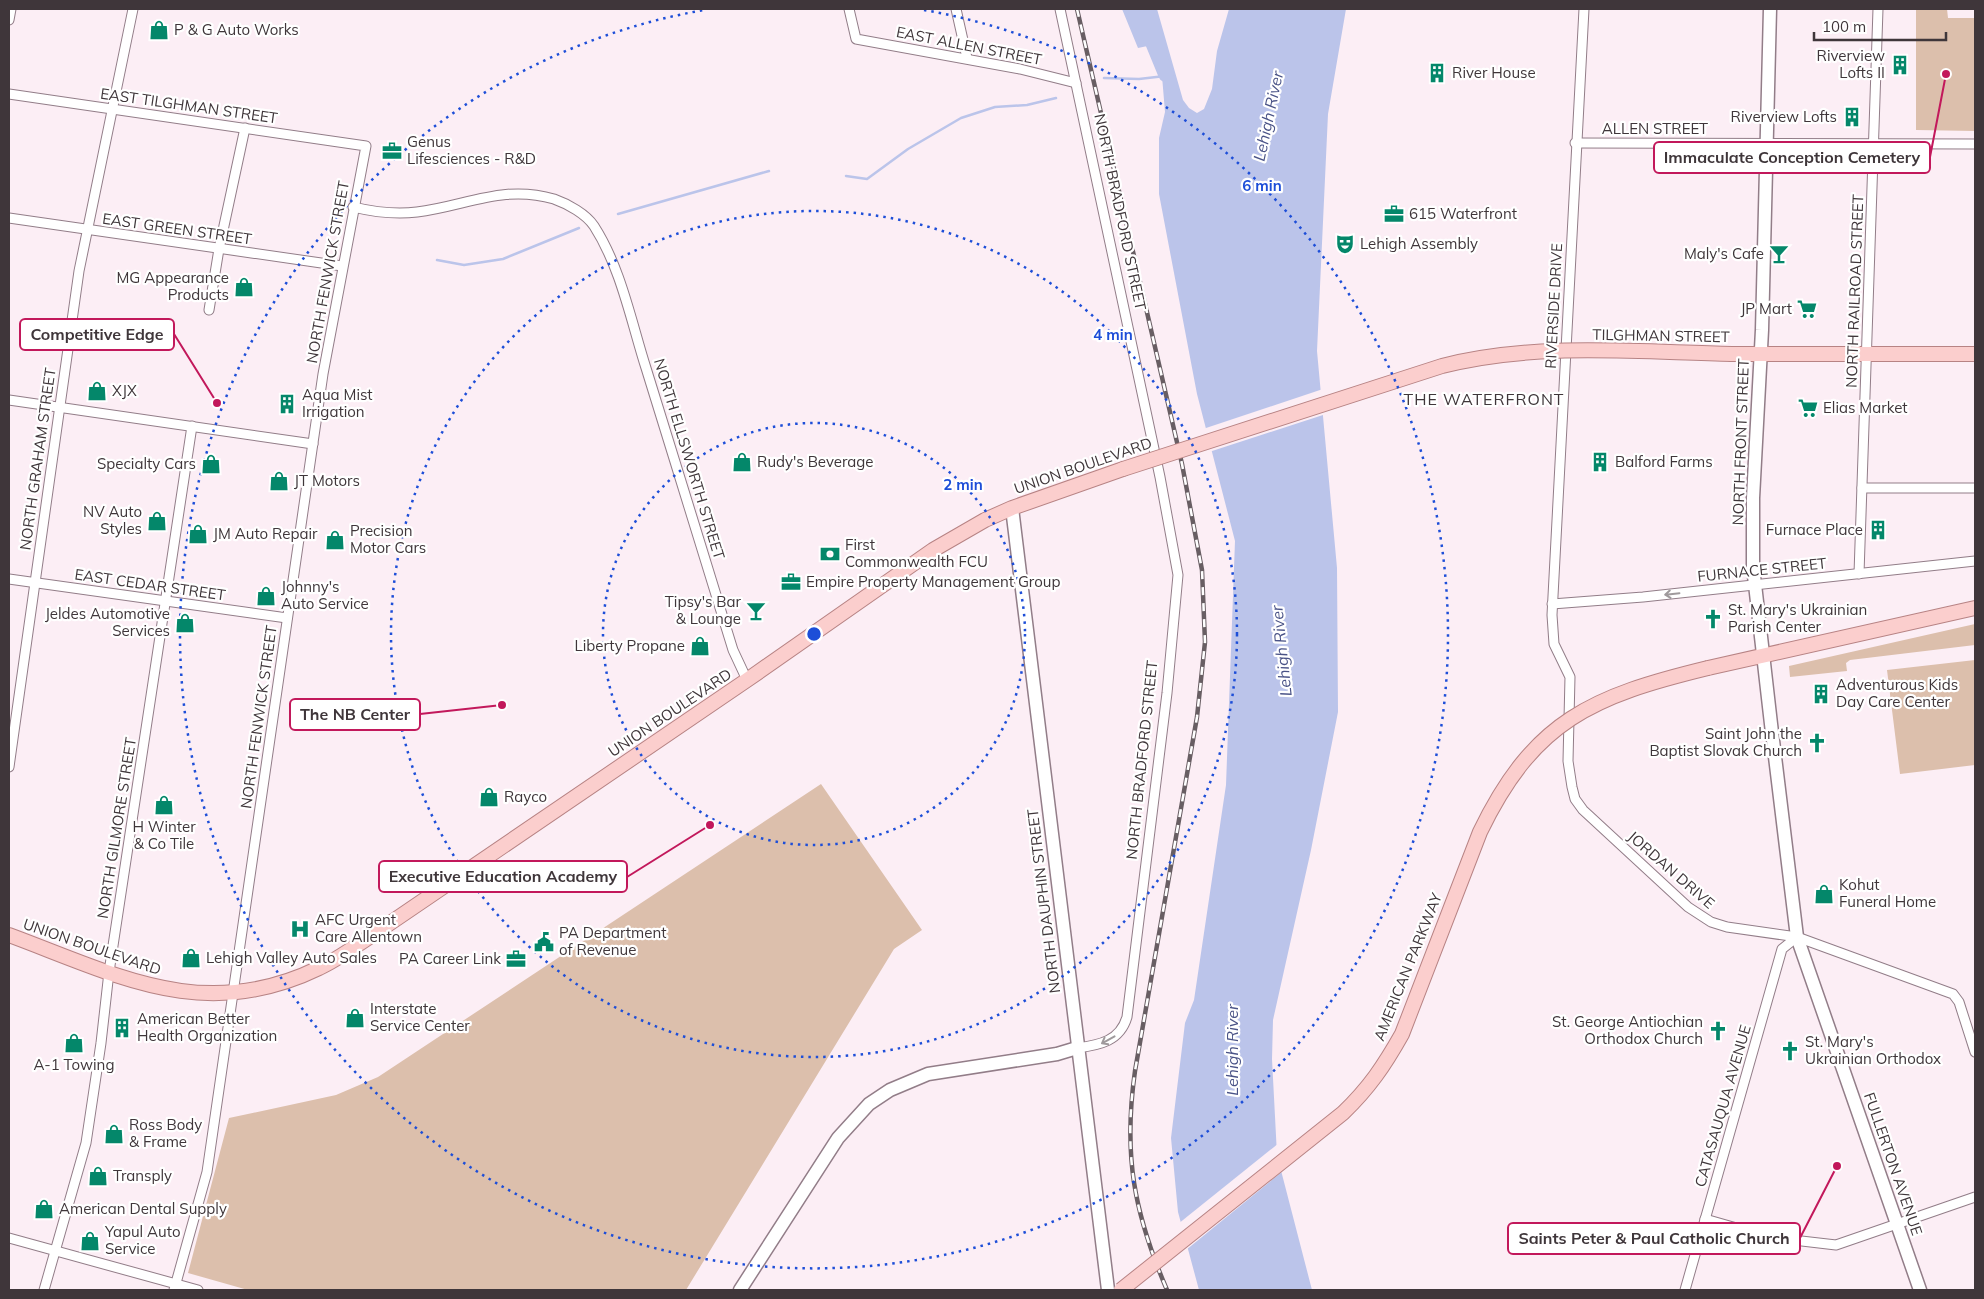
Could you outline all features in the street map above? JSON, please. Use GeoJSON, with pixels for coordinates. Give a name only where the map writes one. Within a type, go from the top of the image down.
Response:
{"type":"FeatureCollection","features":[{"type":"Feature","properties":{"kind":"main road","name":"TILGHMAN STREET"},"geometry":{"type":"LineString","coordinates":[[1352,395],[1456,362],[1520,352],[1554,350],[1760,355],[1975,354]]}},
{"type":"Feature","properties":{"kind":"main road","name":"UNION BOULEVARD"},"geometry":{"type":"LineString","coordinates":[[9,935],[149,986],[173,991],[196,994],[232,994],[282,983],[321,967],[747,680],[891,577],[959,534],[1012,508],[1123,469],[1352,395]]}},
{"type":"Feature","properties":{"kind":"main road"},"geometry":{"type":"LineString","coordinates":[[1763,655],[1975,608]]}},
{"type":"Feature","properties":{"kind":"main road","name":"AMERICAN PARKWAY"},"geometry":{"type":"LineString","coordinates":[[1121,1290],[1343,1113],[1366,1090],[1380,1072],[1402,1034],[1480,832],[1495,801],[1522,762],[1551,732],[1582,711],[1624,691],[1763,655]]}},
{"type":"Feature","properties":{"kind":"street"},"geometry":{"type":"LineString","coordinates":[[9,20],[11,9]]}},
{"type":"Feature","properties":{"kind":"street","name":"NORTH GRAHAM STREET"},"geometry":{"type":"LineString","coordinates":[[9,767],[59,407],[87,229],[133,9]]}},
{"type":"Feature","properties":{"kind":"street","name":"EAST ALLEN STREET"},"geometry":{"type":"LineString","coordinates":[[849,9],[856,39],[967,58],[1076,83]]}},
{"type":"Feature","properties":{"kind":"street"},"geometry":{"type":"LineString","coordinates":[[956,9],[967,58]]}},
{"type":"Feature","properties":{"kind":"street","name":"NORTH BRADFORD STREET"},"geometry":{"type":"LineString","coordinates":[[740,1290],[838,1138],[869,1104],[890,1090],[928,1074],[1056,1054],[1096,1045],[1112,1039],[1123,1026],[1127,1016],[1149,846],[1178,575],[1160,477],[1060,9]]}},
{"type":"Feature","properties":{"kind":"street","name":"RIVERSIDE DRIVE"},"geometry":{"type":"LineString","coordinates":[[1552,604],[1575,143],[1584,9]]}},
{"type":"Feature","properties":{"kind":"street","name":"NORTH FRONT STREET"},"geometry":{"type":"LineString","coordinates":[[1770,9],[1760,355],[1753,498],[1755,585],[1789,875]]}},
{"type":"Feature","properties":{"kind":"street","name":"NORTH RAILROAD STREET"},"geometry":{"type":"LineString","coordinates":[[1859,574],[1878,9]]}},
{"type":"Feature","properties":{"kind":"street","name":"EAST TILGHMAN STREET"},"geometry":{"type":"LineString","coordinates":[[9,94],[366,146]]}},
{"type":"Feature","properties":{"kind":"street"},"geometry":{"type":"LineString","coordinates":[[210,310],[219,249],[245,128]]}},
{"type":"Feature","properties":{"kind":"street","name":"ALLEN STREET"},"geometry":{"type":"LineString","coordinates":[[1575,143],[1975,144]]}},
{"type":"Feature","properties":{"kind":"street","name":"NORTH FENWICK STREET"},"geometry":{"type":"LineString","coordinates":[[175,1287],[207,1172],[313,444],[342,266],[366,146]]}},
{"type":"Feature","properties":{"kind":"street","name":"NORTH ELLSWORTH STREET"},"geometry":{"type":"LineString","coordinates":[[353,207],[384,213],[416,212],[498,194],[534,195],[556,200],[579,212],[593,224],[605,246],[674,451],[733,650],[747,680]]}},
{"type":"Feature","properties":{"kind":"street","name":"EAST GREEN STREET"},"geometry":{"type":"LineString","coordinates":[[9,218],[342,266]]}},
{"type":"Feature","properties":{"kind":"street"},"geometry":{"type":"LineString","coordinates":[[9,400],[313,444]]}},
{"type":"Feature","properties":{"kind":"street","name":"NORTH GILMORE STREET"},"geometry":{"type":"LineString","coordinates":[[44,1290],[86,1143],[101,1043],[109,972],[192,426]]}},
{"type":"Feature","properties":{"kind":"street"},"geometry":{"type":"LineString","coordinates":[[1862,488],[1975,488]]}},
{"type":"Feature","properties":{"kind":"street","name":"NORTH DAUPHIN STREET"},"geometry":{"type":"LineString","coordinates":[[1012,508],[1108,1290]]}},
{"type":"Feature","properties":{"kind":"street","name":"FURNACE STREET"},"geometry":{"type":"LineString","coordinates":[[1552,604],[1643,597],[1975,561]]}},
{"type":"Feature","properties":{"kind":"street","name":"EAST CEDAR STREET"},"geometry":{"type":"LineString","coordinates":[[9,578],[287,618]]}},
{"type":"Feature","properties":{"kind":"street","name":"JORDAN DRIVE"},"geometry":{"type":"LineString","coordinates":[[1552,604],[1554,644],[1570,677],[1569,769],[1575,799],[1583,810],[1700,916],[1727,927],[1797,937],[1953,994],[1959,1002],[1975,1052]]}},
{"type":"Feature","properties":{"kind":"street","name":"FULLERTON AVENUE"},"geometry":{"type":"LineString","coordinates":[[1789,875],[1797,937],[1920,1290]]}},
{"type":"Feature","properties":{"kind":"street","name":"CATASAUQUA AVENUE"},"geometry":{"type":"LineString","coordinates":[[1685,1290],[1782,949],[1797,937]]}},
{"type":"Feature","properties":{"kind":"street"},"geometry":{"type":"LineString","coordinates":[[1705,1219],[1768,1237],[1836,1245],[1975,1196]]}},
{"type":"Feature","properties":{"kind":"street"},"geometry":{"type":"LineString","coordinates":[[9,1238],[175,1287],[198,1290]]}},
{"type":"Feature","properties":{"kind":"shaded area"},"geometry":{"type":"Polygon","coordinates":[[[1916,9],[1947,9],[1948,18],[1975,18],[1975,131],[1916,130],[1916,9]]]}},
{"type":"Feature","properties":{"kind":"shaded area"},"geometry":{"type":"Polygon","coordinates":[[[1975,624],[1975,645],[1850,660],[1846,663],[1847,671],[1790,677],[1789,666],[1975,624]]]}},
{"type":"Feature","properties":{"kind":"shaded area"},"geometry":{"type":"Polygon","coordinates":[[[1975,660],[1975,765],[1900,774],[1887,670],[1975,660]]]}},
{"type":"Feature","properties":{"kind":"shaded area"},"geometry":{"type":"Polygon","coordinates":[[[821,784],[922,930],[894,949],[686,1290],[248,1290],[188,1273],[229,1118],[336,1095],[378,1077],[821,784]]]}},
{"type":"Feature","properties":{"kind":"water","name":"Lehigh River"},"geometry":{"type":"Polygon","coordinates":[[[1122,9],[1157,9],[1183,100],[1189,108],[1197,113],[1204,109],[1212,89],[1217,51],[1229,9],[1346,9],[1328,114],[1317,351],[1337,568],[1338,712],[1311,850],[1273,1020],[1272,1059],[1277,1155],[1312,1290],[1199,1290],[1178,1212],[1171,1138],[1185,1023],[1194,1000],[1226,785],[1235,541],[1197,394],[1159,194],[1159,138],[1165,112],[1157,44],[1138,48],[1122,9]]]}},
{"type":"Feature","properties":{"kind":"pier"},"geometry":{"type":"Polygon","coordinates":[[[1323,389],[1326,414],[1209,452],[1203,429],[1323,389]]]}},
{"type":"Feature","properties":{"kind":"pier"},"geometry":{"type":"Polygon","coordinates":[[[1279,1143],[1283,1171],[1186,1250],[1178,1224],[1279,1143]]]}},
{"type":"Feature","properties":{"kind":"waterway"},"geometry":{"type":"LineString","coordinates":[[1136,9],[1137,17],[1150,35],[1166,74]]}},
{"type":"Feature","properties":{"kind":"waterway"},"geometry":{"type":"LineString","coordinates":[[1104,78],[1139,79],[1165,76]]}},
{"type":"Feature","properties":{"kind":"waterway"},"geometry":{"type":"LineString","coordinates":[[846,176],[867,179],[908,149],[961,118],[995,107],[1027,105],[1056,98]]}},
{"type":"Feature","properties":{"kind":"waterway"},"geometry":{"type":"LineString","coordinates":[[618,214],[769,171]]}},
{"type":"Feature","properties":{"kind":"waterway"},"geometry":{"type":"LineString","coordinates":[[437,260],[464,265],[503,259],[579,228]]}},
{"type":"Feature","properties":{"kind":"railway"},"geometry":{"type":"LineString","coordinates":[[1077,9],[1182,464],[1202,570],[1205,642],[1197,717],[1135,1071],[1130,1130],[1131,1157],[1139,1209],[1146,1235],[1167,1290]]}},
{"type":"Feature","properties":{"kind":"place","name":"P & G Auto Works"},"geometry":{"type":"Point","coordinates":[159,30]}},
{"type":"Feature","properties":{"kind":"place","name":"Riverview Lofts II"},"geometry":{"type":"Point","coordinates":[1900,65]}},
{"type":"Feature","properties":{"kind":"place","name":"River House"},"geometry":{"type":"Point","coordinates":[1437,73]}},
{"type":"Feature","properties":{"kind":"place","name":"Immaculate Conception Cemetery"},"geometry":{"type":"Point","coordinates":[1946,74]}},
{"type":"Feature","properties":{"kind":"place","name":"Riverview Lofts"},"geometry":{"type":"Point","coordinates":[1852,117]}},
{"type":"Feature","properties":{"kind":"place","name":"Genus Lifesciences - R&D"},"geometry":{"type":"Point","coordinates":[392,151]}},
{"type":"Feature","properties":{"kind":"place","name":"615 Waterfront"},"geometry":{"type":"Point","coordinates":[1394,214]}},
{"type":"Feature","properties":{"kind":"place","name":"Lehigh Assembly"},"geometry":{"type":"Point","coordinates":[1345,244]}},
{"type":"Feature","properties":{"kind":"place","name":"Maly's Cafe"},"geometry":{"type":"Point","coordinates":[1779,254]}},
{"type":"Feature","properties":{"kind":"place","name":"MG Appearance Products"},"geometry":{"type":"Point","coordinates":[244,287]}},
{"type":"Feature","properties":{"kind":"place","name":"JP Mart"},"geometry":{"type":"Point","coordinates":[1807,309]}},
{"type":"Feature","properties":{"kind":"place","name":"XJX"},"geometry":{"type":"Point","coordinates":[97,391]}},
{"type":"Feature","properties":{"kind":"place","name":"Competitive Edge"},"geometry":{"type":"Point","coordinates":[217,403]}},
{"type":"Feature","properties":{"kind":"place","name":"Aqua Mist Irrigation"},"geometry":{"type":"Point","coordinates":[287,404]}},
{"type":"Feature","properties":{"kind":"place","name":"Elias Market"},"geometry":{"type":"Point","coordinates":[1808,408]}},
{"type":"Feature","properties":{"kind":"place","name":"Rudy's Beverage"},"geometry":{"type":"Point","coordinates":[742,462]}},
{"type":"Feature","properties":{"kind":"place","name":"Balford Farms"},"geometry":{"type":"Point","coordinates":[1600,462]}},
{"type":"Feature","properties":{"kind":"place","name":"Specialty Cars"},"geometry":{"type":"Point","coordinates":[211,464]}},
{"type":"Feature","properties":{"kind":"place","name":"JT Motors"},"geometry":{"type":"Point","coordinates":[279,481]}},
{"type":"Feature","properties":{"kind":"place","name":"NV Auto Styles"},"geometry":{"type":"Point","coordinates":[157,521]}},
{"type":"Feature","properties":{"kind":"place","name":"Furnace Place"},"geometry":{"type":"Point","coordinates":[1878,530]}},
{"type":"Feature","properties":{"kind":"place","name":"JM Auto Repair"},"geometry":{"type":"Point","coordinates":[198,534]}},
{"type":"Feature","properties":{"kind":"place","name":"Precision Motor Cars"},"geometry":{"type":"Point","coordinates":[335,540]}},
{"type":"Feature","properties":{"kind":"place","name":"First Commonwealth FCU"},"geometry":{"type":"Point","coordinates":[830,554]}},
{"type":"Feature","properties":{"kind":"place","name":"Empire Property Management Group"},"geometry":{"type":"Point","coordinates":[791,582]}},
{"type":"Feature","properties":{"kind":"place","name":"Johnny's Auto Service"},"geometry":{"type":"Point","coordinates":[266,596]}},
{"type":"Feature","properties":{"kind":"place","name":"Tipsy's Bar & Lounge"},"geometry":{"type":"Point","coordinates":[756,611]}},
{"type":"Feature","properties":{"kind":"place","name":"St. Mary's Ukrainian Parish Center"},"geometry":{"type":"Point","coordinates":[1713,619]}},
{"type":"Feature","properties":{"kind":"place","name":"Jeldes Automotive Services"},"geometry":{"type":"Point","coordinates":[185,623]}},
{"type":"Feature","properties":{"kind":"place","name":"Liberty Propane"},"geometry":{"type":"Point","coordinates":[700,646]}},
{"type":"Feature","properties":{"kind":"place","name":"Adventurous Kids Day Care Center"},"geometry":{"type":"Point","coordinates":[1821,694]}},
{"type":"Feature","properties":{"kind":"place","name":"The NB Center"},"geometry":{"type":"Point","coordinates":[502,705]}},
{"type":"Feature","properties":{"kind":"place","name":"Saint John the Baptist Slovak Church"},"geometry":{"type":"Point","coordinates":[1817,743]}},
{"type":"Feature","properties":{"kind":"place","name":"Rayco"},"geometry":{"type":"Point","coordinates":[489,797]}},
{"type":"Feature","properties":{"kind":"place","name":"H Winter & Co Tile"},"geometry":{"type":"Point","coordinates":[164,805]}},
{"type":"Feature","properties":{"kind":"place","name":"Executive Education Academy"},"geometry":{"type":"Point","coordinates":[710,825]}},
{"type":"Feature","properties":{"kind":"place","name":"Kohut Funeral Home"},"geometry":{"type":"Point","coordinates":[1824,894]}},
{"type":"Feature","properties":{"kind":"place","name":"AFC Urgent Care Allentown"},"geometry":{"type":"Point","coordinates":[300,929]}},
{"type":"Feature","properties":{"kind":"place","name":"PA Department of Revenue"},"geometry":{"type":"Point","coordinates":[544,942]}},
{"type":"Feature","properties":{"kind":"place","name":"Lehigh Valley Auto Sales"},"geometry":{"type":"Point","coordinates":[191,958]}},
{"type":"Feature","properties":{"kind":"place","name":"PA Career Link"},"geometry":{"type":"Point","coordinates":[516,959]}},
{"type":"Feature","properties":{"kind":"place","name":"Interstate Service Center"},"geometry":{"type":"Point","coordinates":[355,1018]}},
{"type":"Feature","properties":{"kind":"place","name":"American Better Health Organization"},"geometry":{"type":"Point","coordinates":[122,1028]}},
{"type":"Feature","properties":{"kind":"place","name":"St. George Antiochian Orthodox Church"},"geometry":{"type":"Point","coordinates":[1718,1031]}},
{"type":"Feature","properties":{"kind":"place","name":"A-1 Towing"},"geometry":{"type":"Point","coordinates":[74,1043]}},
{"type":"Feature","properties":{"kind":"place","name":"St. Mary's Ukrainian Orthodox"},"geometry":{"type":"Point","coordinates":[1790,1051]}},
{"type":"Feature","properties":{"kind":"place","name":"Ross Body & Frame"},"geometry":{"type":"Point","coordinates":[114,1134]}},
{"type":"Feature","properties":{"kind":"place","name":"Saints Peter & Paul Catholic Church"},"geometry":{"type":"Point","coordinates":[1837,1166]}},
{"type":"Feature","properties":{"kind":"place","name":"Transply"},"geometry":{"type":"Point","coordinates":[98,1176]}},
{"type":"Feature","properties":{"kind":"place","name":"American Dental Supply"},"geometry":{"type":"Point","coordinates":[44,1209]}},
{"type":"Feature","properties":{"kind":"place","name":"Yapul Auto Service"},"geometry":{"type":"Point","coordinates":[90,1241]}},
{"type":"Feature","properties":{"kind":"district","name":"THE WATERFRONT"},"geometry":{"type":"Point","coordinates":[1484,399]}}]}
